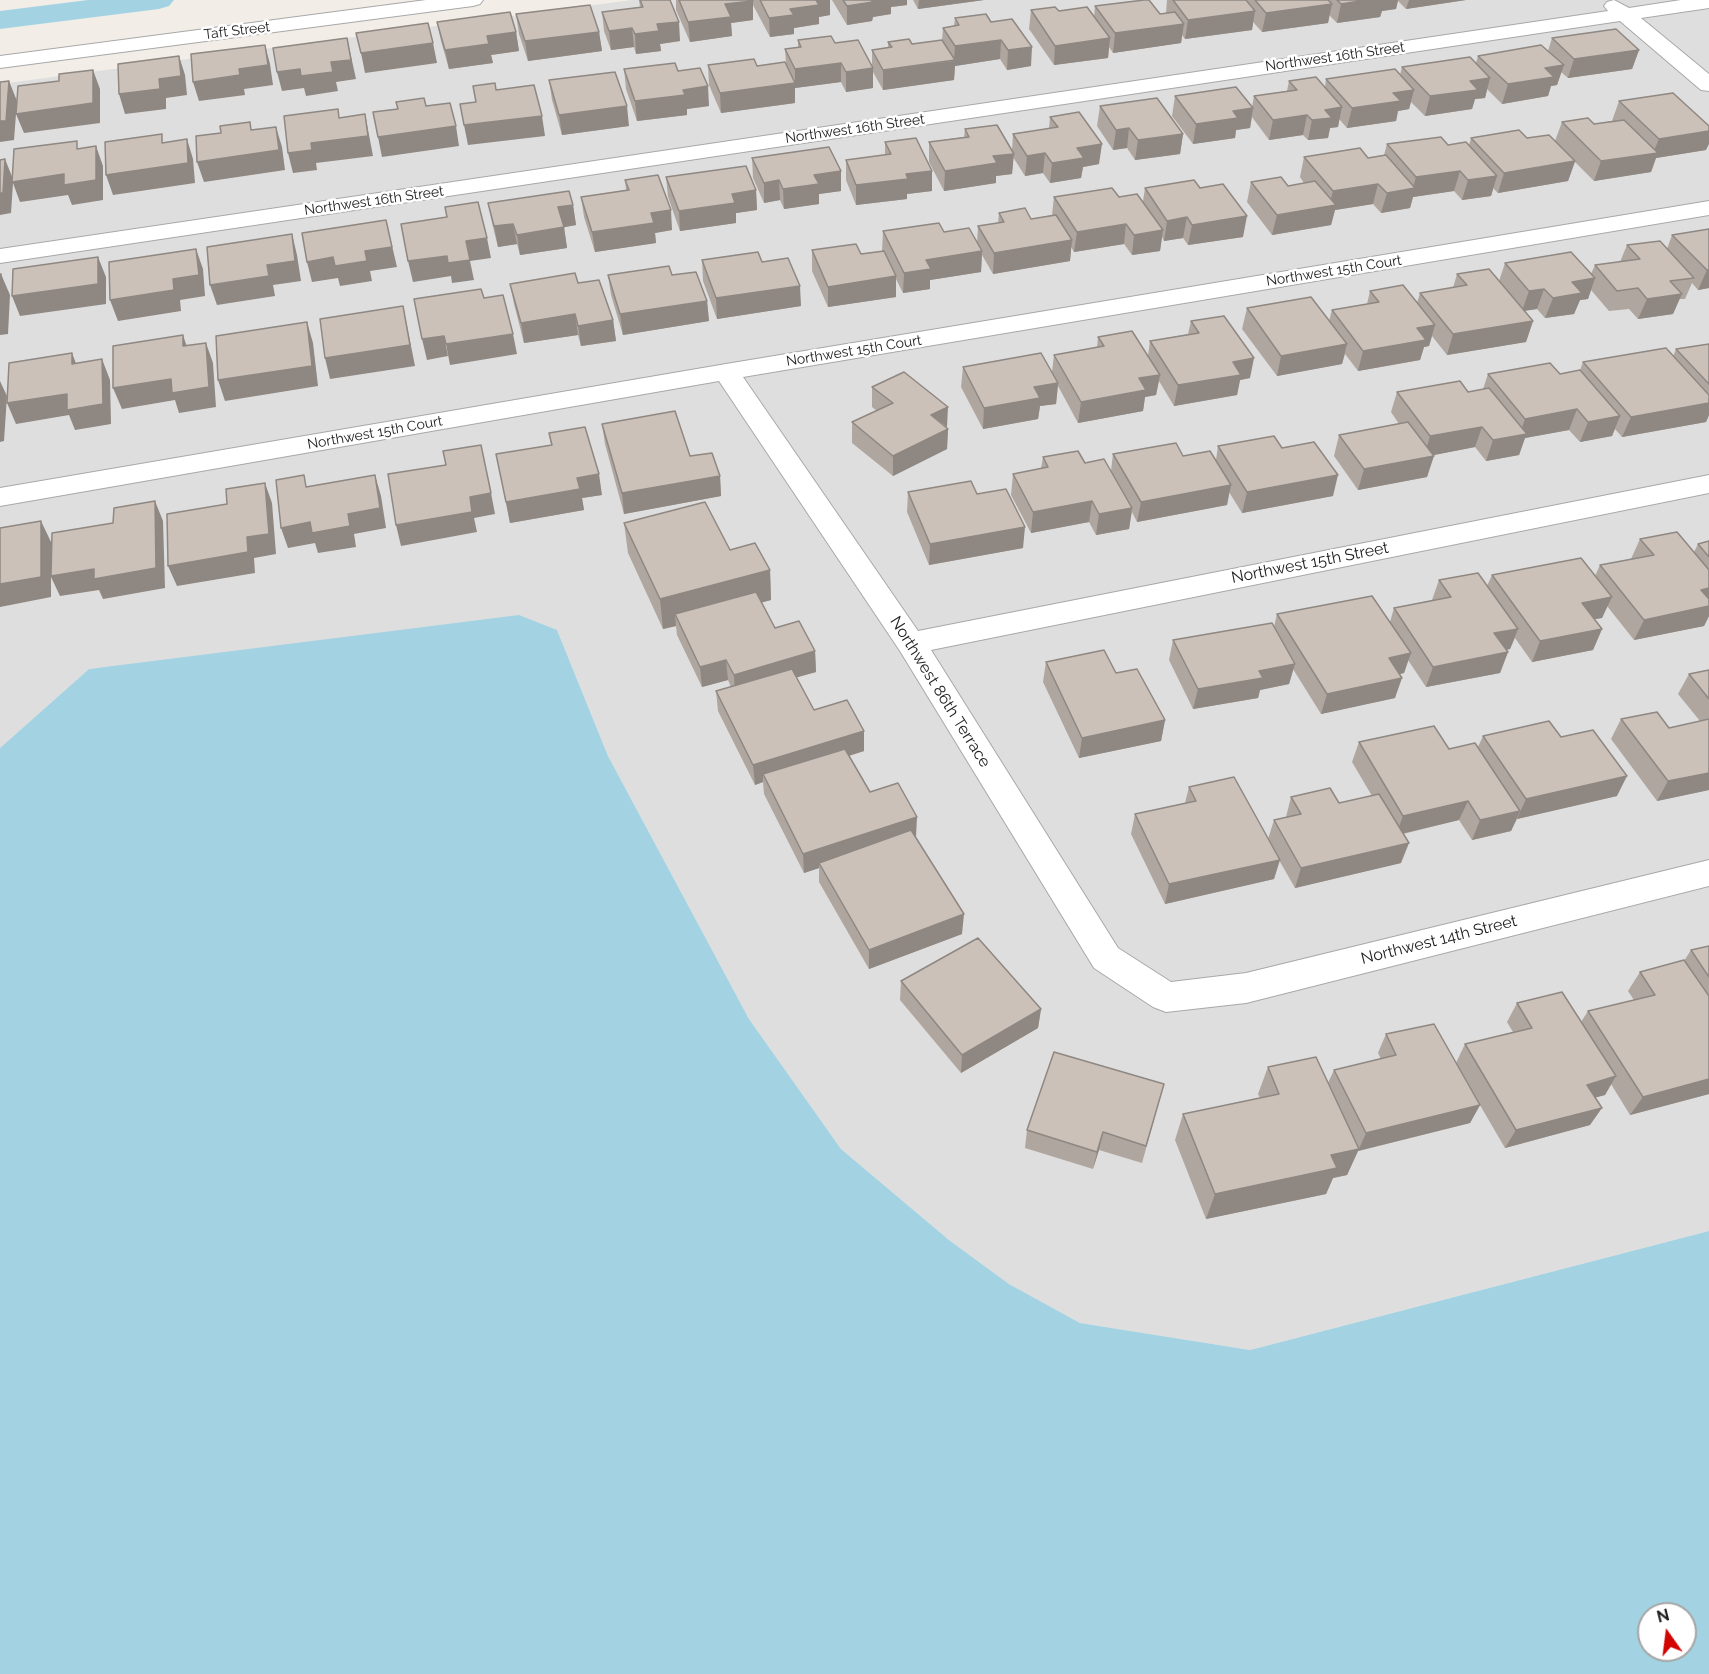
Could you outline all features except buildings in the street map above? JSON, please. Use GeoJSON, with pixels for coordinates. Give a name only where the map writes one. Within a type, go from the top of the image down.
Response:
{"type":"FeatureCollection","features":[{"type":"Feature","properties":{"kind":"street","name":"Taft Street"},"geometry":{"type":"LineString","coordinates":[[0,62],[473,0]]}},
{"type":"Feature","properties":{"kind":"street","name":"Northwest 16th Street"},"geometry":{"type":"LineString","coordinates":[[0,256],[1616,7],[1709,2]]}},
{"type":"Feature","properties":{"kind":"street"},"geometry":{"type":"LineString","coordinates":[[1616,7],[1709,85]]}},
{"type":"Feature","properties":{"kind":"street","name":"Northwest 15th Court"},"geometry":{"type":"LineString","coordinates":[[0,497],[726,372],[1709,208]]}},
{"type":"Feature","properties":{"kind":"street","name":"Northwest 86th Terrace"},"geometry":{"type":"LineString","coordinates":[[726,372],[910,643],[1106,958],[1166,997]]}},
{"type":"Feature","properties":{"kind":"street","name":"Northwest 15th Street"},"geometry":{"type":"LineString","coordinates":[[910,643],[1709,484]]}},
{"type":"Feature","properties":{"kind":"street","name":"Northwest 14th Street"},"geometry":{"type":"LineString","coordinates":[[1166,997],[1246,988],[1709,873]]}},
{"type":"Feature","properties":{"kind":"shaded area"},"geometry":{"type":"Polygon","coordinates":[[[632,0],[1709,0],[1709,1231],[1250,1350],[1080,1323],[1009,1284],[949,1240],[841,1149],[749,1019],[608,756],[557,630],[89,669],[0,748],[0,84],[632,0]]]}},
{"type":"Feature","properties":{"kind":"water"},"geometry":{"type":"Polygon","coordinates":[[[519,615],[557,630],[608,756],[749,1019],[841,1149],[949,1240],[1009,1284],[1080,1323],[1250,1350],[1709,1231],[1709,1674],[0,1674],[0,748],[89,669],[519,615]]]}},
{"type":"Feature","properties":{"kind":"waterway"},"geometry":{"type":"LineString","coordinates":[[0,20],[159,0]]}}]}
